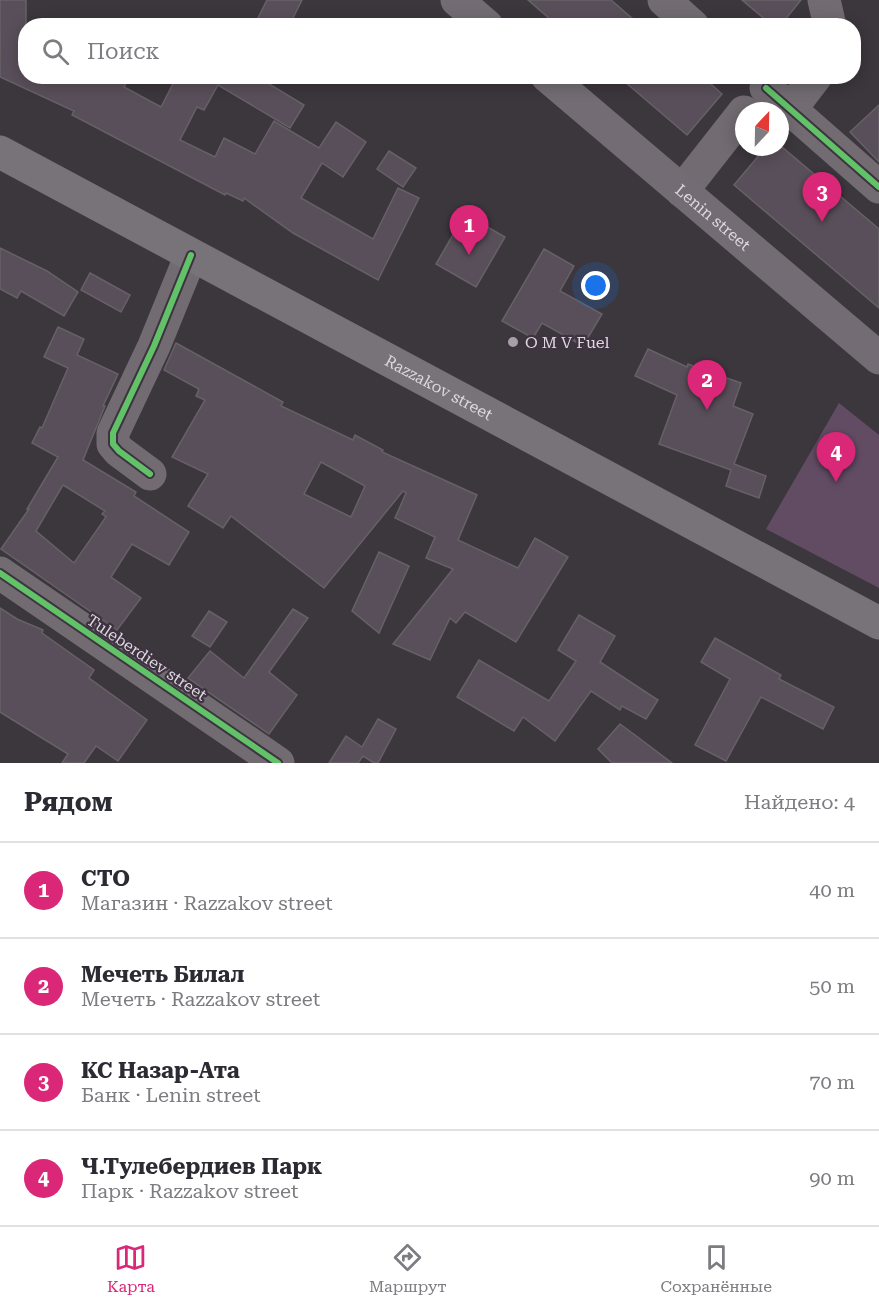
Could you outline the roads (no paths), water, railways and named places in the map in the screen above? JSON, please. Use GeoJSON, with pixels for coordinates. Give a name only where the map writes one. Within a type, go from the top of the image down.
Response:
{"type":"FeatureCollection","features":[{"type":"Feature","properties":{"kind":"highway","name":"Razzakov street"},"geometry":{"type":"LineString","coordinates":[[0,152],[879,623]]}},
{"type":"Feature","properties":{"kind":"main road"},"geometry":{"type":"LineString","coordinates":[[457,0],[478,18]]}},
{"type":"Feature","properties":{"kind":"main road","name":"Lenin street"},"geometry":{"type":"LineString","coordinates":[[556,84],[879,358]]}},
{"type":"Feature","properties":{"kind":"street"},"geometry":{"type":"LineString","coordinates":[[664,0],[684,18]]}},
{"type":"Feature","properties":{"kind":"street"},"geometry":{"type":"LineString","coordinates":[[824,0],[828,18]]}},
{"type":"Feature","properties":{"kind":"street"},"geometry":{"type":"LineString","coordinates":[[790,110],[810,84]]}},
{"type":"Feature","properties":{"kind":"street"},"geometry":{"type":"LineString","coordinates":[[682,191],[752,97],[790,110],[879,187]]}},
{"type":"Feature","properties":{"kind":"street"},"geometry":{"type":"LineString","coordinates":[[150,474],[119,451],[113,444],[113,433],[154,346],[191,255]]}},
{"type":"Feature","properties":{"kind":"street","name":"Tuleberdiev street"},"geometry":{"type":"LineString","coordinates":[[0,573],[278,763]]}},
{"type":"Feature","properties":{"kind":"place","name":"КС Назар-Ата"},"geometry":{"type":"Point","coordinates":[822,222]}},
{"type":"Feature","properties":{"kind":"place","name":"СТО"},"geometry":{"type":"Point","coordinates":[469,255]}},
{"type":"Feature","properties":{"kind":"place","name":"O M V Fuel"},"geometry":{"type":"Point","coordinates":[513,342]}},
{"type":"Feature","properties":{"kind":"place","name":"Мечеть Билал"},"geometry":{"type":"Point","coordinates":[707,410]}},
{"type":"Feature","properties":{"kind":"place","name":"Ч.Тулебердиев Парк"},"geometry":{"type":"Point","coordinates":[836,482]}}]}
